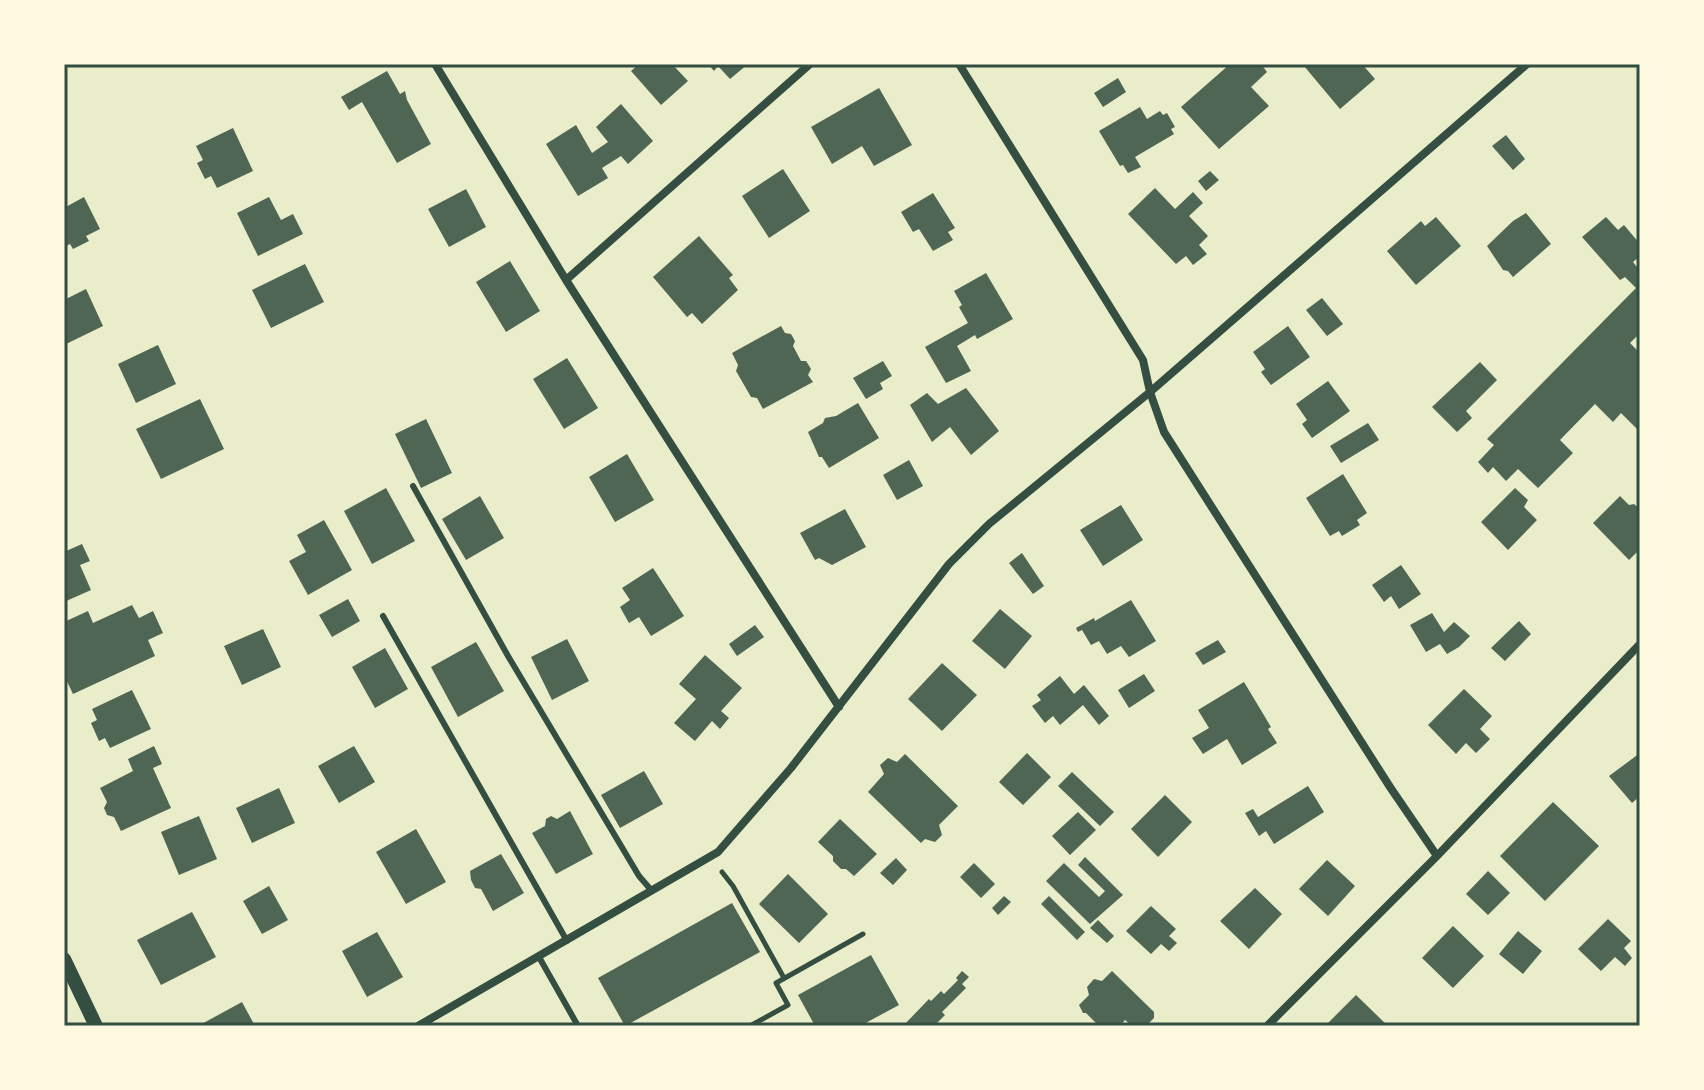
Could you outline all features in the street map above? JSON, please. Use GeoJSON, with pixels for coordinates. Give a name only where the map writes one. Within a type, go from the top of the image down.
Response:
{"type":"FeatureCollection","features":[{"type":"Feature","properties":{"kind":"street"},"geometry":{"type":"LineString","coordinates":[[435,64],[566,280],[839,707]]}},
{"type":"Feature","properties":{"kind":"street"},"geometry":{"type":"LineString","coordinates":[[566,280],[810,64]]}},
{"type":"Feature","properties":{"kind":"street"},"geometry":{"type":"LineString","coordinates":[[959,64],[1143,360],[1164,432],[1437,856]]}},
{"type":"Feature","properties":{"kind":"street"},"geometry":{"type":"LineString","coordinates":[[418,1026],[718,852],[791,768],[959,554],[989,524],[1150,392],[1527,64]]}},
{"type":"Feature","properties":{"kind":"street"},"geometry":{"type":"LineString","coordinates":[[1267,1026],[1437,856],[1640,644]]}},
{"type":"Feature","properties":{"kind":"street"},"geometry":{"type":"LineString","coordinates":[[64,959],[96,1026]]}},
{"type":"Feature","properties":{"kind":"lane"},"geometry":{"type":"LineString","coordinates":[[413,486],[508,656],[639,876],[652,891]]}},
{"type":"Feature","properties":{"kind":"lane"},"geometry":{"type":"LineString","coordinates":[[383,616],[567,941]]}},
{"type":"Feature","properties":{"kind":"lane"},"geometry":{"type":"LineString","coordinates":[[539,957],[578,1026]]}},
{"type":"Feature","properties":{"kind":"path"},"geometry":{"type":"LineString","coordinates":[[721,870],[784,978]]}},
{"type":"Feature","properties":{"kind":"path"},"geometry":{"type":"LineString","coordinates":[[750,1026],[788,1005],[776,983],[863,934]]}},
{"type":"Feature","properties":{"kind":"building"},"geometry":{"type":"Polygon","coordinates":[[[639,64],[672,64],[688,81],[661,105],[631,71],[639,64]]]}},
{"type":"Feature","properties":{"kind":"building"},"geometry":{"type":"Polygon","coordinates":[[[708,64],[748,64],[730,79],[718,66],[714,71],[708,64]]]}},
{"type":"Feature","properties":{"kind":"building"},"geometry":{"type":"Polygon","coordinates":[[[1230,64],[1261,64],[1267,72],[1251,87],[1269,106],[1219,149],[1181,107],[1230,64]]]}},
{"type":"Feature","properties":{"kind":"building"},"geometry":{"type":"Polygon","coordinates":[[[1362,64],[1375,79],[1340,109],[1304,66],[1362,64]]]}},
{"type":"Feature","properties":{"kind":"building"},"geometry":{"type":"Polygon","coordinates":[[[387,71],[400,94],[405,91],[431,144],[397,163],[362,102],[349,110],[341,97],[387,71]]]}},
{"type":"Feature","properties":{"kind":"building"},"geometry":{"type":"Polygon","coordinates":[[[1118,78],[1126,92],[1103,107],[1094,93],[1118,78]]]}},
{"type":"Feature","properties":{"kind":"building"},"geometry":{"type":"Polygon","coordinates":[[[879,88],[912,145],[874,166],[862,146],[832,164],[811,127],[879,88]]]}},
{"type":"Feature","properties":{"kind":"building"},"geometry":{"type":"Polygon","coordinates":[[[621,104],[653,141],[628,164],[621,156],[602,168],[608,178],[578,196],[546,144],[576,125],[592,153],[608,142],[596,127],[621,104]]]}},
{"type":"Feature","properties":{"kind":"building"},"geometry":{"type":"Polygon","coordinates":[[[1140,107],[1147,119],[1160,111],[1163,115],[1167,113],[1175,127],[1171,129],[1174,134],[1135,157],[1141,167],[1128,173],[1123,165],[1120,166],[1099,131],[1140,107]]]}},
{"type":"Feature","properties":{"kind":"building"},"geometry":{"type":"Polygon","coordinates":[[[233,128],[253,171],[217,188],[211,176],[205,179],[197,163],[203,160],[196,146],[233,128]]]}},
{"type":"Feature","properties":{"kind":"building"},"geometry":{"type":"Polygon","coordinates":[[[1506,135],[1525,159],[1513,170],[1492,146],[1506,135]]]}},
{"type":"Feature","properties":{"kind":"building"},"geometry":{"type":"Polygon","coordinates":[[[783,169],[810,211],[769,238],[742,196],[783,169]]]}},
{"type":"Feature","properties":{"kind":"building"},"geometry":{"type":"Polygon","coordinates":[[[1210,171],[1219,180],[1206,191],[1198,181],[1210,171]]]}},
{"type":"Feature","properties":{"kind":"building"},"geometry":{"type":"Polygon","coordinates":[[[1155,188],[1175,209],[1193,192],[1203,203],[1189,216],[1208,236],[1199,245],[1207,254],[1193,265],[1186,256],[1176,264],[1128,214],[1155,188]]]}},
{"type":"Feature","properties":{"kind":"building"},"geometry":{"type":"Polygon","coordinates":[[[466,189],[486,227],[449,247],[428,209],[466,189]]]}},
{"type":"Feature","properties":{"kind":"building"},"geometry":{"type":"Polygon","coordinates":[[[933,193],[955,228],[948,232],[953,240],[933,251],[919,229],[913,232],[901,212],[933,193]]]}},
{"type":"Feature","properties":{"kind":"building"},"geometry":{"type":"Polygon","coordinates":[[[84,197],[100,229],[86,236],[89,241],[73,249],[70,244],[64,247],[64,208],[84,197]]]}},
{"type":"Feature","properties":{"kind":"building"},"geometry":{"type":"Polygon","coordinates":[[[269,197],[281,220],[293,214],[303,234],[258,256],[237,213],[269,197]]]}},
{"type":"Feature","properties":{"kind":"building"},"geometry":{"type":"Polygon","coordinates":[[[1526,213],[1551,244],[1513,277],[1503,270],[1487,246],[1526,213]]]}},
{"type":"Feature","properties":{"kind":"building"},"geometry":{"type":"Polygon","coordinates":[[[1436,217],[1461,246],[1416,285],[1387,251],[1421,221],[1425,226],[1436,217]]]}},
{"type":"Feature","properties":{"kind":"building"},"geometry":{"type":"Polygon","coordinates":[[[1606,217],[1618,230],[1624,225],[1640,244],[1637,252],[1640,256],[1633,262],[1640,271],[1640,333],[1630,343],[1640,353],[1640,432],[1621,413],[1613,422],[1595,404],[1560,440],[1573,453],[1538,488],[1518,469],[1506,481],[1493,467],[1488,473],[1478,462],[1494,445],[1487,439],[1636,288],[1625,277],[1620,280],[1582,237],[1606,217]]]}},
{"type":"Feature","properties":{"kind":"building"},"geometry":{"type":"Polygon","coordinates":[[[699,236],[733,275],[729,278],[738,290],[702,324],[692,313],[687,317],[653,277],[699,236]]]}},
{"type":"Feature","properties":{"kind":"building"},"geometry":{"type":"Polygon","coordinates":[[[510,261],[540,311],[506,332],[476,282],[510,261]]]}},
{"type":"Feature","properties":{"kind":"building"},"geometry":{"type":"Polygon","coordinates":[[[305,264],[324,302],[271,328],[252,290],[305,264]]]}},
{"type":"Feature","properties":{"kind":"building"},"geometry":{"type":"Polygon","coordinates":[[[986,273],[1013,319],[957,346],[971,371],[946,383],[925,347],[968,323],[954,291],[986,273]]]}},
{"type":"Feature","properties":{"kind":"building"},"geometry":{"type":"Polygon","coordinates":[[[86,289],[103,326],[64,345],[64,300],[86,289]]]}},
{"type":"Feature","properties":{"kind":"building"},"geometry":{"type":"Polygon","coordinates":[[[1322,298],[1343,324],[1327,336],[1306,310],[1322,298]]]}},
{"type":"Feature","properties":{"kind":"building"},"geometry":{"type":"Polygon","coordinates":[[[781,326],[795,341],[793,346],[801,361],[806,361],[811,369],[808,375],[813,382],[763,409],[757,398],[751,397],[736,371],[738,365],[732,353],[781,326]]]}},
{"type":"Feature","properties":{"kind":"building"},"geometry":{"type":"Polygon","coordinates":[[[1288,326],[1310,357],[1271,385],[1261,372],[1265,369],[1253,352],[1288,326]]]}},
{"type":"Feature","properties":{"kind":"building"},"geometry":{"type":"Polygon","coordinates":[[[158,345],[176,384],[136,403],[118,364],[158,345]]]}},
{"type":"Feature","properties":{"kind":"building"},"geometry":{"type":"Polygon","coordinates":[[[567,358],[598,408],[564,429],[533,379],[567,358]]]}},
{"type":"Feature","properties":{"kind":"building"},"geometry":{"type":"Polygon","coordinates":[[[883,361],[892,376],[880,383],[883,389],[866,399],[853,378],[883,361]]]}},
{"type":"Feature","properties":{"kind":"building"},"geometry":{"type":"Polygon","coordinates":[[[1480,362],[1497,380],[1466,411],[1472,418],[1457,432],[1432,407],[1480,362]]]}},
{"type":"Feature","properties":{"kind":"building"},"geometry":{"type":"Polygon","coordinates":[[[1328,381],[1350,411],[1312,438],[1302,424],[1307,420],[1296,404],[1328,381]]]}},
{"type":"Feature","properties":{"kind":"building"},"geometry":{"type":"Polygon","coordinates":[[[966,388],[999,431],[971,455],[950,427],[932,442],[910,405],[927,393],[938,404],[966,388]]]}},
{"type":"Feature","properties":{"kind":"building"},"geometry":{"type":"Polygon","coordinates":[[[200,399],[224,449],[161,479],[136,429],[200,399]]]}},
{"type":"Feature","properties":{"kind":"building"},"geometry":{"type":"Polygon","coordinates":[[[858,403],[879,438],[829,468],[819,457],[808,432],[823,423],[825,418],[836,416],[858,403]]]}},
{"type":"Feature","properties":{"kind":"building"},"geometry":{"type":"Polygon","coordinates":[[[426,419],[452,473],[421,488],[395,434],[426,419]]]}},
{"type":"Feature","properties":{"kind":"building"},"geometry":{"type":"Polygon","coordinates":[[[1368,423],[1379,440],[1341,463],[1330,446],[1368,423]]]}},
{"type":"Feature","properties":{"kind":"building"},"geometry":{"type":"Polygon","coordinates":[[[627,454],[654,500],[615,522],[589,477],[627,454]]]}},
{"type":"Feature","properties":{"kind":"building"},"geometry":{"type":"Polygon","coordinates":[[[909,460],[923,486],[897,500],[883,475],[909,460]]]}},
{"type":"Feature","properties":{"kind":"building"},"geometry":{"type":"Polygon","coordinates":[[[1343,474],[1367,513],[1357,520],[1360,525],[1342,536],[1339,531],[1330,536],[1306,498],[1343,474]]]}},
{"type":"Feature","properties":{"kind":"building"},"geometry":{"type":"Polygon","coordinates":[[[386,488],[415,541],[372,564],[344,511],[386,488]]]}},
{"type":"Feature","properties":{"kind":"building"},"geometry":{"type":"Polygon","coordinates":[[[1515,488],[1528,500],[1524,507],[1537,520],[1508,550],[1481,522],[1515,488]]]}},
{"type":"Feature","properties":{"kind":"building"},"geometry":{"type":"Polygon","coordinates":[[[480,496],[504,538],[466,560],[442,519],[480,496]]]}},
{"type":"Feature","properties":{"kind":"building"},"geometry":{"type":"Polygon","coordinates":[[[1620,496],[1629,505],[1634,504],[1640,509],[1637,523],[1640,526],[1640,549],[1629,560],[1593,523],[1620,496]]]}},
{"type":"Feature","properties":{"kind":"building"},"geometry":{"type":"Polygon","coordinates":[[[1121,505],[1143,540],[1103,566],[1080,530],[1121,505]]]}},
{"type":"Feature","properties":{"kind":"building"},"geometry":{"type":"Polygon","coordinates":[[[845,509],[866,547],[832,565],[819,558],[815,560],[800,533],[845,509]]]}},
{"type":"Feature","properties":{"kind":"building"},"geometry":{"type":"Polygon","coordinates":[[[324,520],[352,570],[308,595],[289,561],[306,552],[297,535],[324,520]]]}},
{"type":"Feature","properties":{"kind":"building"},"geometry":{"type":"Polygon","coordinates":[[[82,544],[90,561],[80,565],[91,590],[64,602],[64,552],[82,544]]]}},
{"type":"Feature","properties":{"kind":"building"},"geometry":{"type":"Polygon","coordinates":[[[1022,553],[1044,586],[1033,594],[1009,563],[1022,553]]]}},
{"type":"Feature","properties":{"kind":"building"},"geometry":{"type":"Polygon","coordinates":[[[1401,565],[1421,594],[1399,609],[1391,596],[1384,602],[1372,585],[1401,565]]]}},
{"type":"Feature","properties":{"kind":"building"},"geometry":{"type":"Polygon","coordinates":[[[653,568],[684,616],[651,636],[639,617],[629,623],[620,607],[630,600],[622,588],[653,568]]]}},
{"type":"Feature","properties":{"kind":"building"},"geometry":{"type":"Polygon","coordinates":[[[348,599],[360,621],[332,637],[319,615],[348,599]]]}},
{"type":"Feature","properties":{"kind":"building"},"geometry":{"type":"Polygon","coordinates":[[[1131,600],[1156,641],[1129,657],[1121,646],[1107,654],[1099,641],[1091,645],[1082,630],[1078,632],[1076,628],[1131,600]]]}},
{"type":"Feature","properties":{"kind":"building"},"geometry":{"type":"Polygon","coordinates":[[[132,605],[139,618],[153,611],[163,633],[148,640],[155,656],[73,694],[64,675],[64,622],[88,611],[93,623],[132,605]]]}},
{"type":"Feature","properties":{"kind":"building"},"geometry":{"type":"Polygon","coordinates":[[[1000,609],[1032,636],[1005,669],[972,641],[1000,609]]]}},
{"type":"Feature","properties":{"kind":"building"},"geometry":{"type":"Polygon","coordinates":[[[1432,613],[1444,632],[1454,622],[1470,636],[1447,654],[1440,644],[1426,652],[1410,625],[1432,613]]]}},
{"type":"Feature","properties":{"kind":"building"},"geometry":{"type":"Polygon","coordinates":[[[1519,621],[1531,634],[1505,661],[1491,648],[1519,621]]]}},
{"type":"Feature","properties":{"kind":"building"},"geometry":{"type":"Polygon","coordinates":[[[755,625],[764,637],[737,656],[729,644],[755,625]]]}},
{"type":"Feature","properties":{"kind":"building"},"geometry":{"type":"Polygon","coordinates":[[[263,629],[281,667],[242,685],[224,646],[263,629]]]}},
{"type":"Feature","properties":{"kind":"building"},"geometry":{"type":"Polygon","coordinates":[[[567,639],[589,681],[552,700],[531,657],[567,639]]]}},
{"type":"Feature","properties":{"kind":"building"},"geometry":{"type":"Polygon","coordinates":[[[1218,640],[1226,652],[1203,665],[1195,653],[1218,640]]]}},
{"type":"Feature","properties":{"kind":"building"},"geometry":{"type":"Polygon","coordinates":[[[476,642],[504,691],[458,717],[431,667],[476,642]]]}},
{"type":"Feature","properties":{"kind":"building"},"geometry":{"type":"Polygon","coordinates":[[[385,648],[408,689],[375,708],[352,667],[385,648]]]}},
{"type":"Feature","properties":{"kind":"building"},"geometry":{"type":"Polygon","coordinates":[[[705,655],[742,688],[721,711],[729,718],[720,729],[712,721],[695,741],[674,723],[696,699],[679,684],[705,655]]]}},
{"type":"Feature","properties":{"kind":"building"},"geometry":{"type":"Polygon","coordinates":[[[942,663],[977,695],[942,731],[908,699],[942,663]]]}},
{"type":"Feature","properties":{"kind":"building"},"geometry":{"type":"Polygon","coordinates":[[[1144,674],[1155,691],[1129,708],[1118,690],[1144,674]]]}},
{"type":"Feature","properties":{"kind":"building"},"geometry":{"type":"Polygon","coordinates":[[[1060,676],[1074,694],[1084,685],[1109,716],[1099,725],[1083,705],[1060,725],[1053,716],[1045,723],[1032,706],[1041,700],[1037,695],[1060,676]]]}},
{"type":"Feature","properties":{"kind":"building"},"geometry":{"type":"Polygon","coordinates":[[[1244,682],[1277,743],[1242,765],[1227,739],[1203,754],[1192,738],[1209,728],[1198,710],[1244,682]]]}},
{"type":"Feature","properties":{"kind":"building"},"geometry":{"type":"Polygon","coordinates":[[[1464,689],[1492,716],[1480,729],[1490,739],[1476,753],[1466,743],[1456,754],[1428,725],[1464,689]]]}},
{"type":"Feature","properties":{"kind":"building"},"geometry":{"type":"Polygon","coordinates":[[[132,690],[151,729],[110,748],[105,738],[99,741],[91,723],[97,720],[92,709],[132,690]]]}},
{"type":"Feature","properties":{"kind":"building"},"geometry":{"type":"Polygon","coordinates":[[[154,746],[162,764],[153,768],[171,808],[121,831],[114,817],[107,815],[104,808],[107,802],[100,788],[133,771],[128,759],[154,746]]]}},
{"type":"Feature","properties":{"kind":"building"},"geometry":{"type":"Polygon","coordinates":[[[354,746],[375,782],[339,803],[318,766],[354,746]]]}},
{"type":"Feature","properties":{"kind":"building"},"geometry":{"type":"Polygon","coordinates":[[[1027,753],[1051,777],[1023,805],[999,782],[1027,753]]]}},
{"type":"Feature","properties":{"kind":"building"},"geometry":{"type":"Polygon","coordinates":[[[1640,753],[1640,796],[1632,803],[1609,776],[1640,753]]]}},
{"type":"Feature","properties":{"kind":"building"},"geometry":{"type":"Polygon","coordinates":[[[905,754],[958,806],[939,825],[942,835],[935,842],[925,839],[921,843],[868,792],[884,774],[880,765],[888,758],[897,762],[905,754]]]}},
{"type":"Feature","properties":{"kind":"building"},"geometry":{"type":"Polygon","coordinates":[[[644,771],[663,804],[620,828],[601,795],[644,771]]]}},
{"type":"Feature","properties":{"kind":"building"},"geometry":{"type":"Polygon","coordinates":[[[1072,772],[1114,812],[1100,826],[1058,786],[1072,772]]]}},
{"type":"Feature","properties":{"kind":"building"},"geometry":{"type":"Polygon","coordinates":[[[1308,786],[1324,812],[1274,844],[1266,831],[1259,836],[1245,813],[1253,809],[1258,817],[1308,786]]]}},
{"type":"Feature","properties":{"kind":"building"},"geometry":{"type":"Polygon","coordinates":[[[279,788],[295,823],[252,843],[236,808],[279,788]]]}},
{"type":"Feature","properties":{"kind":"building"},"geometry":{"type":"Polygon","coordinates":[[[1165,795],[1192,822],[1158,857],[1131,829],[1165,795]]]}},
{"type":"Feature","properties":{"kind":"building"},"geometry":{"type":"Polygon","coordinates":[[[1553,802],[1599,846],[1545,901],[1500,856],[1553,802]]]}},
{"type":"Feature","properties":{"kind":"building"},"geometry":{"type":"Polygon","coordinates":[[[570,811],[593,854],[556,874],[532,833],[545,826],[546,819],[551,816],[557,819],[570,811]]]}},
{"type":"Feature","properties":{"kind":"building"},"geometry":{"type":"Polygon","coordinates":[[[1078,812],[1096,830],[1070,855],[1052,836],[1078,812]]]}},
{"type":"Feature","properties":{"kind":"building"},"geometry":{"type":"Polygon","coordinates":[[[199,816],[217,859],[179,875],[161,832],[199,816]]]}},
{"type":"Feature","properties":{"kind":"building"},"geometry":{"type":"Polygon","coordinates":[[[840,819],[877,854],[854,876],[841,869],[818,842],[840,819]]]}},
{"type":"Feature","properties":{"kind":"building"},"geometry":{"type":"Polygon","coordinates":[[[416,829],[446,882],[406,904],[376,852],[416,829]]]}},
{"type":"Feature","properties":{"kind":"building"},"geometry":{"type":"Polygon","coordinates":[[[501,854],[524,893],[493,911],[481,889],[475,888],[470,871],[501,854]]]}},
{"type":"Feature","properties":{"kind":"building"},"geometry":{"type":"Polygon","coordinates":[[[1085,857],[1123,895],[1090,924],[1046,881],[1064,863],[1099,897],[1105,891],[1078,865],[1085,857]]]}},
{"type":"Feature","properties":{"kind":"building"},"geometry":{"type":"Polygon","coordinates":[[[896,858],[907,870],[893,885],[880,873],[896,858]]]}},
{"type":"Feature","properties":{"kind":"building"},"geometry":{"type":"Polygon","coordinates":[[[1327,860],[1355,886],[1328,916],[1299,889],[1327,860]]]}},
{"type":"Feature","properties":{"kind":"building"},"geometry":{"type":"Polygon","coordinates":[[[974,863],[995,884],[981,898],[960,877],[974,863]]]}},
{"type":"Feature","properties":{"kind":"building"},"geometry":{"type":"Polygon","coordinates":[[[1488,871],[1510,893],[1488,915],[1466,894],[1488,871]]]}},
{"type":"Feature","properties":{"kind":"building"},"geometry":{"type":"Polygon","coordinates":[[[788,874],[828,914],[799,943],[759,904],[788,874]]]}},
{"type":"Feature","properties":{"kind":"building"},"geometry":{"type":"Polygon","coordinates":[[[269,886],[288,920],[262,934],[243,901],[269,886]]]}},
{"type":"Feature","properties":{"kind":"building"},"geometry":{"type":"Polygon","coordinates":[[[1255,888],[1282,914],[1249,949],[1220,921],[1255,888]]]}},
{"type":"Feature","properties":{"kind":"building"},"geometry":{"type":"Polygon","coordinates":[[[1004,896],[1011,902],[998,915],[992,908],[1004,896]]]}},
{"type":"Feature","properties":{"kind":"building"},"geometry":{"type":"Polygon","coordinates":[[[1049,896],[1085,932],[1077,940],[1041,904],[1049,896]]]}},
{"type":"Feature","properties":{"kind":"building"},"geometry":{"type":"Polygon","coordinates":[[[732,903],[760,952],[625,1026],[598,978],[732,903]]]}},
{"type":"Feature","properties":{"kind":"building"},"geometry":{"type":"Polygon","coordinates":[[[1151,906],[1176,929],[1169,936],[1177,943],[1169,951],[1161,944],[1151,954],[1126,931],[1151,906]]]}},
{"type":"Feature","properties":{"kind":"building"},"geometry":{"type":"Polygon","coordinates":[[[192,912],[216,957],[161,985],[137,940],[192,912]]]}},
{"type":"Feature","properties":{"kind":"building"},"geometry":{"type":"Polygon","coordinates":[[[1608,919],[1631,941],[1624,948],[1632,958],[1625,966],[1615,957],[1601,971],[1578,949],[1608,919]]]}},
{"type":"Feature","properties":{"kind":"building"},"geometry":{"type":"Polygon","coordinates":[[[1098,920],[1114,936],[1107,943],[1090,928],[1098,920]]]}},
{"type":"Feature","properties":{"kind":"building"},"geometry":{"type":"Polygon","coordinates":[[[1453,926],[1484,956],[1453,988],[1422,958],[1453,926]]]}},
{"type":"Feature","properties":{"kind":"building"},"geometry":{"type":"Polygon","coordinates":[[[1518,931],[1542,951],[1523,974],[1499,954],[1518,931]]]}},
{"type":"Feature","properties":{"kind":"building"},"geometry":{"type":"Polygon","coordinates":[[[377,932],[403,977],[367,997],[342,951],[377,932]]]}},
{"type":"Feature","properties":{"kind":"building"},"geometry":{"type":"Polygon","coordinates":[[[871,955],[899,1005],[860,1026],[815,1026],[798,995],[871,955]]]}},
{"type":"Feature","properties":{"kind":"building"},"geometry":{"type":"Polygon","coordinates":[[[962,971],[969,977],[962,984],[966,988],[942,1012],[945,1015],[934,1026],[903,1026],[929,999],[931,1001],[941,991],[944,994],[962,971]]]}},
{"type":"Feature","properties":{"kind":"building"},"geometry":{"type":"Polygon","coordinates":[[[1112,971],[1154,1012],[1154,1018],[1146,1026],[1132,1026],[1125,1020],[1120,1026],[1099,1026],[1083,1013],[1079,1005],[1089,995],[1087,987],[1094,979],[1102,981],[1112,971]]]}},
{"type":"Feature","properties":{"kind":"building"},"geometry":{"type":"Polygon","coordinates":[[[1356,995],[1388,1026],[1325,1026],[1356,995]]]}},
{"type":"Feature","properties":{"kind":"building"},"geometry":{"type":"Polygon","coordinates":[[[242,1002],[255,1026],[198,1026],[242,1002]]]}}]}
